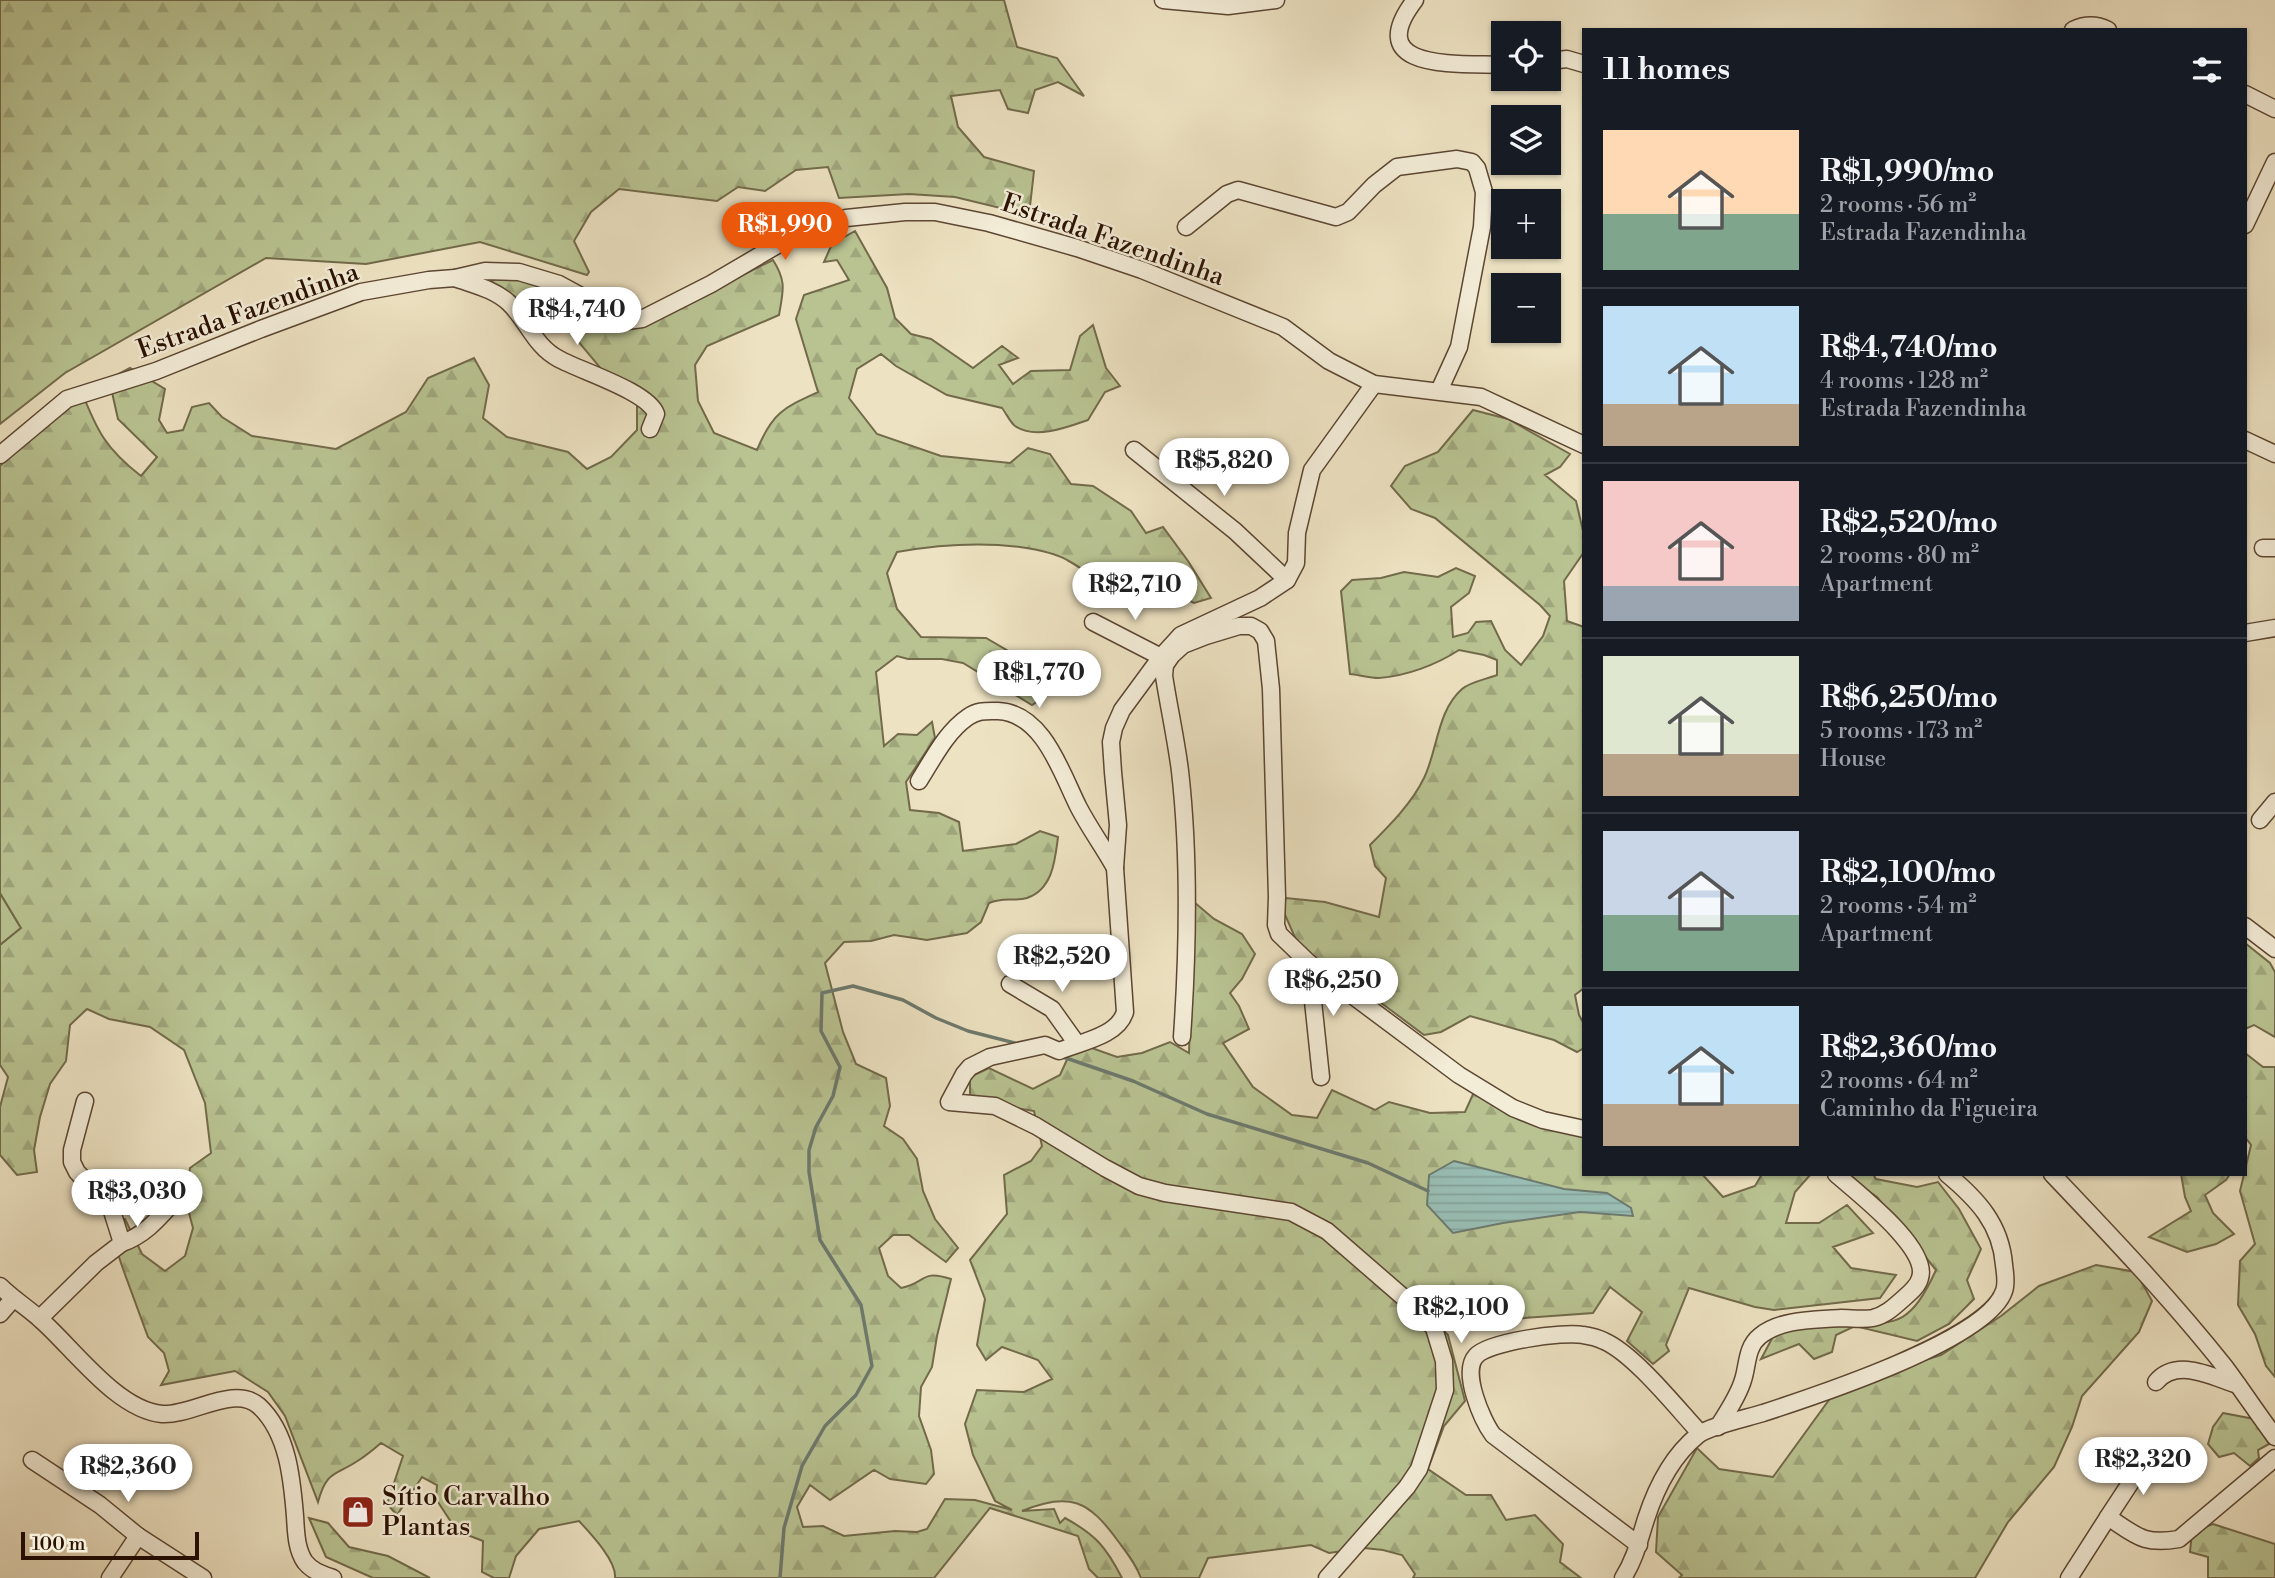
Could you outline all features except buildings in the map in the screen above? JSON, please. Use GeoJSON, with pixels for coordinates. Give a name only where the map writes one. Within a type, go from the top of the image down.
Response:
{"type":"FeatureCollection","features":[{"type":"Feature","properties":{"kind":"street"},"geometry":{"type":"LineString","coordinates":[[1163,0],[1228,6],[1267,1]]}},
{"type":"Feature","properties":{"kind":"street"},"geometry":{"type":"LineString","coordinates":[[1415,0],[1403,16],[1397,31],[1399,42],[1407,52],[1420,60],[1491,64]]}},
{"type":"Feature","properties":{"kind":"street"},"geometry":{"type":"LineString","coordinates":[[2077,28],[2082,25],[2104,28]]}},
{"type":"Feature","properties":{"kind":"street"},"geometry":{"type":"LineString","coordinates":[[1561,59],[1567,58],[1582,63]]}},
{"type":"Feature","properties":{"kind":"street"},"geometry":{"type":"LineString","coordinates":[[2247,95],[2275,109]]}},
{"type":"Feature","properties":{"kind":"street"},"geometry":{"type":"LineString","coordinates":[[1186,227],[1227,194],[1238,190],[1336,217],[1348,212],[1374,185],[1397,167],[1457,159],[1472,162],[1477,168],[1485,192],[1482,227],[1459,348],[1439,391]]}},
{"type":"Feature","properties":{"kind":"street"},"geometry":{"type":"LineString","coordinates":[[2247,221],[2275,162]]}},
{"type":"Feature","properties":{"kind":"street","name":"Estrada Fazendinha"},"geometry":{"type":"LineString","coordinates":[[0,454],[67,399],[156,371],[361,292],[485,271],[519,272],[559,284],[628,321],[642,319],[711,284],[791,237],[846,218],[905,212],[934,212],[989,223],[1142,270],[1283,327],[1329,361],[1374,384],[1480,397],[1582,444]]}},
{"type":"Feature","properties":{"kind":"street"},"geometry":{"type":"LineString","coordinates":[[455,278],[497,293],[510,304],[539,344],[558,359],[647,400],[656,414],[650,429]]}},
{"type":"Feature","properties":{"kind":"street"},"geometry":{"type":"LineString","coordinates":[[1327,1578],[1407,1487],[1419,1469],[1445,1390],[1444,1361],[1434,1328],[1410,1303],[1327,1231],[1291,1212],[1165,1193],[1139,1185],[1105,1168],[1036,1126],[995,1106],[949,1102],[970,1067],[990,1057],[1045,1045],[1059,1051],[1112,1030],[1122,1021],[1125,1012],[1115,868],[1118,825],[1111,742],[1114,728],[1122,710],[1161,657],[1181,635],[1260,598],[1287,580],[1296,563],[1297,533],[1312,470],[1374,384]]}},
{"type":"Feature","properties":{"kind":"street"},"geometry":{"type":"LineString","coordinates":[[2247,441],[2275,454]]}},
{"type":"Feature","properties":{"kind":"street"},"geometry":{"type":"LineString","coordinates":[[1133,450],[1226,524],[1287,580]]}},
{"type":"Feature","properties":{"kind":"street"},"geometry":{"type":"LineString","coordinates":[[1093,622],[1161,657]]}},
{"type":"Feature","properties":{"kind":"street"},"geometry":{"type":"LineString","coordinates":[[1182,1037],[1188,957],[1186,872],[1180,771],[1164,676],[1165,665],[1183,645],[1239,626],[1251,626],[1260,631],[1266,641],[1272,703],[1276,925],[1287,944],[1459,1075],[1513,1108],[1543,1120],[1582,1129]]}},
{"type":"Feature","properties":{"kind":"street"},"geometry":{"type":"LineString","coordinates":[[2247,633],[2275,628]]}},
{"type":"Feature","properties":{"kind":"street"},"geometry":{"type":"LineString","coordinates":[[919,781],[948,736],[967,718],[981,710],[1006,711],[1021,718],[1057,758],[1079,807],[1115,868]]}},
{"type":"Feature","properties":{"kind":"street"},"geometry":{"type":"LineString","coordinates":[[2260,820],[2275,802]]}},
{"type":"Feature","properties":{"kind":"street"},"geometry":{"type":"LineString","coordinates":[[2247,928],[2275,949]]}},
{"type":"Feature","properties":{"kind":"street"},"geometry":{"type":"LineString","coordinates":[[1309,962],[1321,1077]]}},
{"type":"Feature","properties":{"kind":"street"},"geometry":{"type":"LineString","coordinates":[[1010,984],[1052,1009],[1077,1044]]}},
{"type":"Feature","properties":{"kind":"street"},"geometry":{"type":"LineString","coordinates":[[86,1101],[72,1150],[72,1162],[77,1172],[111,1208],[122,1242]]}},
{"type":"Feature","properties":{"kind":"street"},"geometry":{"type":"LineString","coordinates":[[1718,1427],[1739,1390],[1749,1350],[1757,1338],[1771,1328],[1787,1324],[1842,1318],[1872,1318],[1886,1313],[1914,1289],[1922,1275],[1919,1261],[1905,1238],[1876,1208],[1838,1176]]}},
{"type":"Feature","properties":{"kind":"street"},"geometry":{"type":"LineString","coordinates":[[1623,1578],[1639,1545],[1660,1482],[1677,1456],[1700,1433],[1780,1407],[1921,1354],[1969,1329],[1997,1303],[2004,1291],[2006,1280],[2003,1249],[1988,1216],[1974,1196],[1949,1176]]}},
{"type":"Feature","properties":{"kind":"street"},"geometry":{"type":"LineString","coordinates":[[2054,1176],[2108,1232],[2190,1326],[2238,1385],[2275,1437]]}},
{"type":"Feature","properties":{"kind":"street"},"geometry":{"type":"LineString","coordinates":[[40,1318],[122,1242],[137,1238],[148,1230],[180,1195]]}},
{"type":"Feature","properties":{"kind":"street"},"geometry":{"type":"LineString","coordinates":[[0,1286],[40,1318],[118,1396],[140,1407],[161,1414],[193,1410],[229,1398],[247,1399],[258,1405],[277,1429],[291,1476],[298,1546],[305,1562],[316,1572],[333,1578]]}},
{"type":"Feature","properties":{"kind":"street"},"geometry":{"type":"LineString","coordinates":[[0,1314],[13,1299]]}},
{"type":"Feature","properties":{"kind":"street"},"geometry":{"type":"LineString","coordinates":[[1639,1545],[1493,1435],[1486,1425],[1469,1373],[1472,1361],[1486,1348],[1554,1334],[1583,1335],[1603,1341],[1624,1352],[1700,1433]]}},
{"type":"Feature","properties":{"kind":"street"},"geometry":{"type":"LineString","coordinates":[[2156,1381],[2169,1371],[2182,1368],[2238,1385]]}},
{"type":"Feature","properties":{"kind":"street"},"geometry":{"type":"LineString","coordinates":[[2069,1578],[2148,1456]]}},
{"type":"Feature","properties":{"kind":"street"},"geometry":{"type":"LineString","coordinates":[[2108,1517],[2145,1541],[2179,1539],[2275,1458]]}},
{"type":"Feature","properties":{"kind":"street"},"geometry":{"type":"LineString","coordinates":[[33,1460],[100,1505],[138,1536],[202,1578]]}},
{"type":"Feature","properties":{"kind":"street"},"geometry":{"type":"LineString","coordinates":[[110,1578],[138,1536]]}},
{"type":"Feature","properties":{"kind":"green space"},"geometry":{"type":"Polygon","coordinates":[[[0,0],[1004,0],[1017,47],[1057,58],[1084,96],[1058,82],[1035,90],[1028,113],[1008,109],[1000,90],[951,96],[958,127],[984,157],[1034,171],[1029,215],[955,197],[909,194],[839,198],[828,167],[796,170],[765,191],[738,187],[717,201],[619,189],[591,212],[574,241],[589,272],[587,275],[480,242],[366,264],[266,258],[65,373],[0,424],[0,0]]]}},
{"type":"Feature","properties":{"kind":"green space"},"geometry":{"type":"Polygon","coordinates":[[[855,231],[887,288],[895,318],[911,334],[931,339],[973,368],[1002,346],[1018,358],[999,365],[1013,384],[1031,371],[1070,370],[1080,336],[1093,325],[1106,368],[1120,386],[1105,392],[1088,420],[1071,426],[1042,432],[1023,430],[1011,422],[1002,408],[947,395],[896,366],[881,354],[857,369],[849,398],[877,434],[941,456],[1010,463],[1028,448],[1050,454],[1071,484],[1093,486],[1131,511],[1146,533],[1163,527],[1211,598],[1194,603],[1144,579],[1120,586],[1102,583],[1057,555],[1005,545],[958,545],[897,552],[887,573],[897,609],[921,637],[986,638],[1053,677],[1052,692],[1032,705],[963,663],[897,656],[876,672],[884,746],[898,734],[917,735],[932,722],[935,738],[906,782],[910,810],[939,813],[959,822],[963,851],[1016,844],[1040,831],[1058,837],[1051,873],[1042,888],[1027,898],[989,903],[981,922],[967,933],[927,940],[894,935],[871,941],[844,942],[825,963],[843,1032],[856,1064],[886,1078],[890,1106],[884,1126],[903,1139],[917,1159],[923,1191],[935,1219],[958,1248],[946,1262],[909,1235],[893,1235],[879,1248],[888,1276],[901,1288],[928,1276],[951,1279],[932,1367],[921,1387],[919,1416],[931,1450],[934,1474],[926,1484],[890,1479],[874,1470],[830,1500],[810,1485],[797,1507],[803,1527],[823,1526],[844,1536],[895,1531],[917,1532],[927,1529],[945,1499],[975,1500],[1012,1510],[995,1501],[973,1455],[965,1424],[977,1390],[1024,1392],[1052,1379],[1038,1360],[1002,1347],[986,1360],[977,1345],[985,1299],[970,1260],[1007,1214],[1004,1175],[1031,1161],[1042,1146],[1034,1111],[970,1100],[970,1077],[989,1068],[1033,1089],[1060,1075],[1075,1042],[1117,1057],[1142,1053],[1170,1042],[1189,1053],[1194,902],[1214,919],[1242,934],[1255,954],[1242,979],[1230,993],[1249,1029],[1223,1043],[1253,1087],[1292,1115],[1317,1118],[1332,1090],[1375,1110],[1389,1102],[1430,1113],[1465,1112],[1474,1092],[1520,1120],[1582,1135],[1582,1176],[1704,1176],[1723,1197],[1755,1186],[1761,1176],[1809,1176],[1795,1192],[1786,1223],[1819,1223],[1847,1205],[1873,1233],[1833,1247],[1851,1268],[1896,1275],[1880,1298],[1774,1310],[1689,1288],[1666,1345],[1669,1351],[1653,1364],[1627,1341],[1642,1312],[1610,1287],[1593,1313],[1484,1321],[1442,1287],[1421,1308],[1448,1335],[1465,1401],[1444,1426],[1428,1469],[1466,1495],[1491,1495],[1506,1520],[1535,1515],[1563,1544],[1560,1562],[1581,1578],[1413,1578],[1415,1574],[1402,1555],[1364,1548],[1329,1553],[1311,1545],[1208,1558],[1199,1578],[1141,1578],[1128,1554],[1108,1527],[1088,1509],[1066,1501],[1022,1511],[1054,1509],[1060,1523],[1065,1518],[1085,1530],[1099,1543],[1122,1578],[1098,1578],[1089,1569],[1078,1536],[990,1508],[934,1578],[615,1578],[607,1556],[579,1521],[539,1529],[516,1556],[509,1578],[494,1578],[482,1572],[483,1541],[457,1531],[436,1499],[437,1485],[422,1477],[397,1515],[387,1504],[403,1456],[381,1443],[329,1478],[318,1502],[285,1416],[268,1392],[235,1371],[161,1385],[169,1371],[164,1353],[148,1337],[112,1236],[113,1218],[125,1219],[142,1254],[165,1271],[185,1256],[193,1228],[186,1202],[190,1168],[211,1153],[205,1103],[184,1050],[150,1027],[109,1019],[87,1009],[70,1025],[66,1061],[50,1084],[34,1150],[37,1172],[17,1175],[0,1155],[0,1107],[8,1077],[0,1065],[0,945],[21,928],[0,893],[0,466],[81,390],[104,438],[119,457],[141,476],[157,457],[118,419],[109,379],[130,368],[165,389],[159,420],[167,433],[183,430],[192,407],[209,403],[222,417],[252,436],[336,449],[406,412],[428,378],[474,358],[489,385],[483,418],[507,437],[568,452],[587,469],[611,457],[637,430],[637,392],[607,376],[563,323],[519,302],[491,282],[504,272],[569,295],[637,328],[773,260],[782,281],[779,315],[707,346],[695,365],[698,401],[714,433],[757,450],[768,428],[780,413],[818,392],[796,319],[804,295],[849,280],[837,260],[824,262],[832,244],[855,231]]]}},
{"type":"Feature","properties":{"kind":"green space"},"geometry":{"type":"Polygon","coordinates":[[[1473,410],[1508,419],[1570,454],[1560,467],[1545,475],[1576,501],[1582,526],[1582,555],[1564,581],[1567,621],[1582,626],[1582,990],[1575,995],[1582,1020],[1582,1049],[1577,1052],[1554,1040],[1470,1016],[1441,1032],[1424,1035],[1368,993],[1321,967],[1297,942],[1282,908],[1286,898],[1325,902],[1379,917],[1386,878],[1375,866],[1370,845],[1400,813],[1419,787],[1429,767],[1447,708],[1454,698],[1465,687],[1497,675],[1497,660],[1459,650],[1431,665],[1400,675],[1379,678],[1350,674],[1341,591],[1352,580],[1381,578],[1404,572],[1438,577],[1456,568],[1475,576],[1469,593],[1451,607],[1453,637],[1468,633],[1476,622],[1491,621],[1505,650],[1521,665],[1543,636],[1550,616],[1435,518],[1411,509],[1391,486],[1405,466],[1438,452],[1473,410]]]}},
{"type":"Feature","properties":{"kind":"green space"},"geometry":{"type":"Polygon","coordinates":[[[0,893],[21,928],[0,945],[0,893]]]}},
{"type":"Feature","properties":{"kind":"green space"},"geometry":{"type":"Polygon","coordinates":[[[2247,945],[2270,963],[2275,972],[2275,1037],[2254,1025],[2247,1028],[2247,945]]]}},
{"type":"Feature","properties":{"kind":"green space"},"geometry":{"type":"Polygon","coordinates":[[[2247,1055],[2263,1067],[2275,1067],[2275,1377],[2266,1366],[2255,1334],[2238,1305],[2240,1261],[2255,1244],[2240,1191],[2244,1176],[2247,1176],[2251,1145],[2247,1140],[2247,1055]]]}},
{"type":"Feature","properties":{"kind":"green space"},"geometry":{"type":"Polygon","coordinates":[[[1846,1176],[1874,1176],[1876,1179],[1917,1187],[1938,1182],[1959,1209],[1981,1249],[1967,1280],[1974,1299],[1949,1324],[1917,1341],[1855,1326],[1836,1335],[1832,1352],[1814,1359],[1799,1344],[1761,1359],[1775,1333],[1823,1325],[1883,1323],[1906,1315],[1915,1305],[1936,1270],[1877,1197],[1846,1176]]]}},
{"type":"Feature","properties":{"kind":"green space"},"geometry":{"type":"Polygon","coordinates":[[[2181,1176],[2229,1176],[2205,1195],[2213,1213],[2234,1234],[2216,1244],[2187,1252],[2149,1237],[2191,1211],[2181,1176]]]}},
{"type":"Feature","properties":{"kind":"green space"},"geometry":{"type":"Polygon","coordinates":[[[2096,1265],[2136,1272],[2152,1301],[2139,1332],[2082,1396],[2054,1467],[2008,1522],[1975,1578],[1679,1578],[1682,1575],[1656,1552],[1658,1517],[1697,1448],[1719,1469],[1773,1477],[1834,1393],[1867,1378],[1941,1355],[2001,1316],[2039,1286],[2096,1265]]]}},
{"type":"Feature","properties":{"kind":"green space"},"geometry":{"type":"Polygon","coordinates":[[[2223,1413],[2254,1419],[2269,1444],[2258,1450],[2259,1458],[2250,1466],[2234,1453],[2219,1457],[2208,1444],[2213,1427],[2223,1413]]]}},
{"type":"Feature","properties":{"kind":"green space"},"geometry":{"type":"Polygon","coordinates":[[[309,1518],[328,1523],[349,1547],[388,1556],[430,1578],[373,1578],[326,1557],[309,1518]]]}},
{"type":"Feature","properties":{"kind":"green space"},"geometry":{"type":"Polygon","coordinates":[[[2213,1524],[2275,1544],[2275,1578],[2208,1578],[2208,1557],[2190,1552],[2192,1532],[2213,1524]]]}},
{"type":"Feature","properties":{"kind":"water"},"geometry":{"type":"Polygon","coordinates":[[[1454,1161],[1564,1189],[1607,1193],[1631,1208],[1633,1216],[1580,1212],[1453,1233],[1427,1205],[1429,1175],[1454,1161]]]}},
{"type":"Feature","properties":{"kind":"waterway"},"geometry":{"type":"LineString","coordinates":[[780,1578],[784,1528],[802,1466],[825,1426],[856,1395],[872,1366],[861,1305],[820,1240],[809,1172],[809,1150],[816,1127],[833,1096],[840,1067],[821,1031],[822,993],[853,986],[903,1000],[968,1031],[1019,1044]]}},
{"type":"Feature","properties":{"kind":"waterway"},"geometry":{"type":"LineString","coordinates":[[1063,1057],[1133,1081],[1207,1114],[1368,1163],[1428,1191]]}},
{"type":"Feature","properties":{"kind":"place","name":"Sítio Carvalho Plantas"},"geometry":{"type":"Point","coordinates":[358,1512]}}]}
